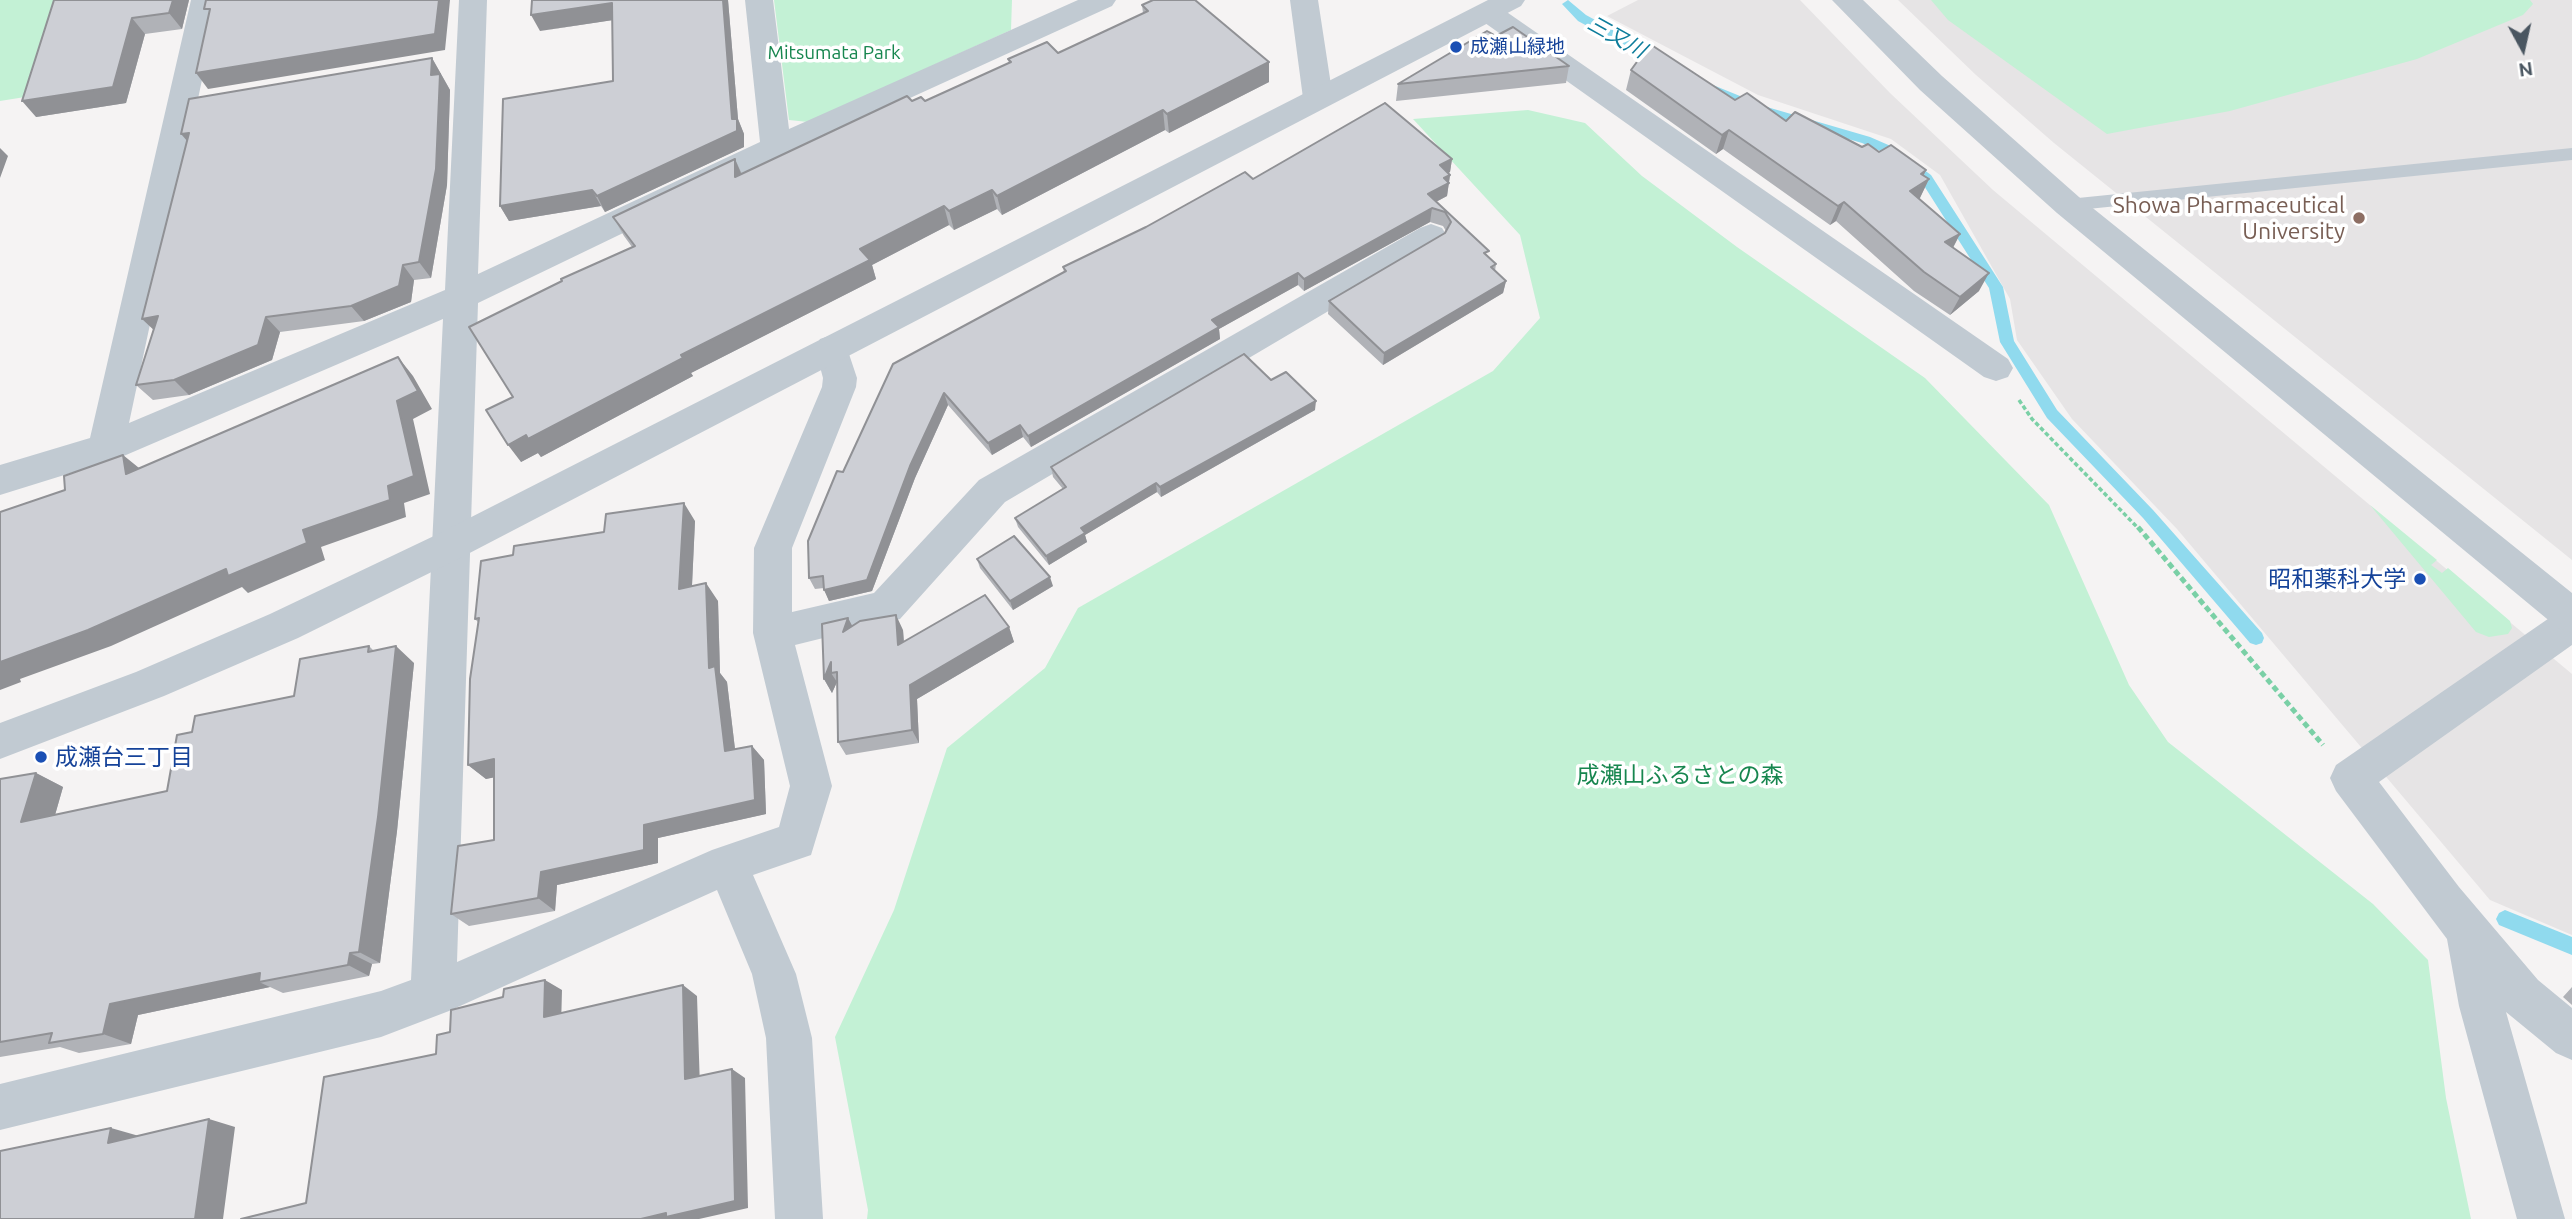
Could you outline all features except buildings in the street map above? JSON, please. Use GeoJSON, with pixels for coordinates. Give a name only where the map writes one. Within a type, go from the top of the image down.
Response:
{"type":"FeatureCollection","features":[{"type":"Feature","properties":{"kind":"street"},"geometry":{"type":"LineString","coordinates":[[106,447],[195,103],[205,0]]}},
{"type":"Feature","properties":{"kind":"street"},"geometry":{"type":"LineString","coordinates":[[433,995],[461,296],[456,60],[473,0]]}},
{"type":"Feature","properties":{"kind":"street"},"geometry":{"type":"LineString","coordinates":[[759,0],[776,147]]}},
{"type":"Feature","properties":{"kind":"street"},"geometry":{"type":"LineString","coordinates":[[0,480],[106,447],[289,372],[461,296],[776,147],[1034,15],[1102,0]]}},
{"type":"Feature","properties":{"kind":"street"},"geometry":{"type":"LineString","coordinates":[[1304,0],[1318,98]]}},
{"type":"Feature","properties":{"kind":"street"},"geometry":{"type":"LineString","coordinates":[[1846,0],[1931,83],[2068,205],[2572,616]]}},
{"type":"Feature","properties":{"kind":"street"},"geometry":{"type":"LineString","coordinates":[[0,741],[150,684],[284,626],[449,546],[1499,6],[1996,368]]}},
{"type":"Feature","properties":{"kind":"street"},"geometry":{"type":"LineString","coordinates":[[772,633],[886,607],[992,491],[1431,236]]}},
{"type":"Feature","properties":{"kind":"street"},"geometry":{"type":"LineString","coordinates":[[0,1107],[381,1014],[433,995],[727,864],[796,841],[811,786],[772,633],[773,548],[839,387],[840,378],[832,348]]}},
{"type":"Feature","properties":{"kind":"street"},"geometry":{"type":"LineString","coordinates":[[2572,624],[2351,778],[2522,996],[2572,1037]]}},
{"type":"Feature","properties":{"kind":"street"},"geometry":{"type":"LineString","coordinates":[[727,864],[774,974],[789,1038],[799,1219]]}},
{"type":"Feature","properties":{"kind":"street"},"geometry":{"type":"LineString","coordinates":[[2467,929],[2482,1006],[2541,1219]]}},
{"type":"Feature","properties":{"kind":"lane"},"geometry":{"type":"LineString","coordinates":[[2068,205],[2572,154]]}},
{"type":"Feature","properties":{"kind":"path"},"geometry":{"type":"LineString","coordinates":[[1996,368],[2032,419],[2130,519],[2351,778]]}},
{"type":"Feature","properties":{"kind":"shaded area","name":"Showa Pharmaceutical University"},"geometry":{"type":"Polygon","coordinates":[[[1638,0],[1800,0],[1890,93],[1993,190],[2572,674],[2572,935],[2490,900],[2177,529],[2072,419],[2017,340],[2010,299],[1940,175],[1891,139],[1758,95],[1607,16],[1638,0]]]}},
{"type":"Feature","properties":{"kind":"shaded area","name":"Showa Pharmaceutical University"},"geometry":{"type":"Polygon","coordinates":[[[1898,0],[2572,0],[2572,560],[2054,143],[1976,75],[1898,0]]]}},
{"type":"Feature","properties":{"kind":"green space"},"geometry":{"type":"Polygon","coordinates":[[[0,0],[55,0],[25,97],[0,101],[0,0]]]}},
{"type":"Feature","properties":{"kind":"green space","name":"Mitsumata Park"},"geometry":{"type":"Polygon","coordinates":[[[774,0],[1012,0],[1011,30],[808,122],[789,120],[774,0]]]}},
{"type":"Feature","properties":{"kind":"green space"},"geometry":{"type":"Polygon","coordinates":[[[1931,0],[2530,0],[2533,4],[2523,15],[2417,59],[2230,111],[2107,134],[1948,20],[1931,0]]]}},
{"type":"Feature","properties":{"kind":"green space","name":"成瀬山ふるさとの森"},"geometry":{"type":"Polygon","coordinates":[[[1528,110],[1585,123],[1642,176],[1737,247],[1925,378],[2049,505],[2129,685],[2168,742],[2373,904],[2428,960],[2446,1098],[2471,1219],[867,1219],[868,1210],[835,1037],[894,910],[947,748],[1045,668],[1078,608],[1493,371],[1540,318],[1520,235],[1413,119],[1528,110]]]}},
{"type":"Feature","properties":{"kind":"green space"},"geometry":{"type":"Polygon","coordinates":[[[2370,505],[2437,560],[2431,565],[2442,573],[2448,568],[2510,621],[2512,628],[2508,634],[2489,637],[2476,632],[2370,505]]]}},
{"type":"Feature","properties":{"kind":"waterway","name":"三又川"},"geometry":{"type":"LineString","coordinates":[[1568,4],[1582,18],[1661,61]]}},
{"type":"Feature","properties":{"kind":"waterway"},"geometry":{"type":"LineString","coordinates":[[1708,87],[1763,110],[1866,140],[1889,150],[1926,178],[1996,287],[2007,342],[2052,414],[2148,514],[2256,638]]}},
{"type":"Feature","properties":{"kind":"waterway"},"geometry":{"type":"LineString","coordinates":[[2505,919],[2572,946]]}},
{"type":"Feature","properties":{"kind":"place","name":"成瀬山緑地"},"geometry":{"type":"Point","coordinates":[1456,47]}},
{"type":"Feature","properties":{"kind":"place","name":"Showa Pharmaceutical University"},"geometry":{"type":"Point","coordinates":[2359,218]}},
{"type":"Feature","properties":{"kind":"place","name":"昭和薬科大学"},"geometry":{"type":"Point","coordinates":[2420,579]}},
{"type":"Feature","properties":{"kind":"place","name":"成瀬台三丁目"},"geometry":{"type":"Point","coordinates":[41,757]}}]}
